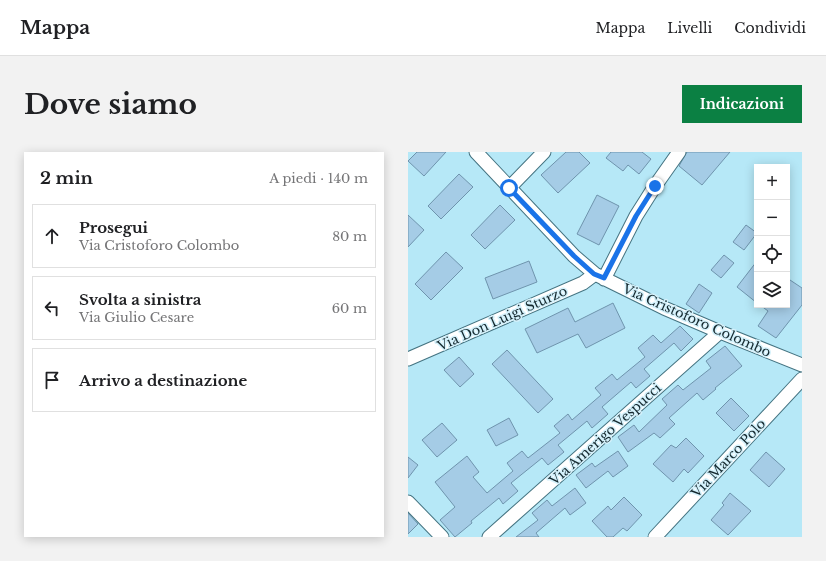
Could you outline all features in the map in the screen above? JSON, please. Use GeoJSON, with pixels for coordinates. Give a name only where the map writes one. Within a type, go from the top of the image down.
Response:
{"type":"FeatureCollection","features":[{"type":"Feature","properties":{"kind":"street","name":"Via Cristoforo Colombo"},"geometry":{"type":"LineString","coordinates":[[476,152],[574,256],[599,276],[664,308],[802,365]]}},
{"type":"Feature","properties":{"kind":"street"},"geometry":{"type":"LineString","coordinates":[[509,188],[544,152]]}},
{"type":"Feature","properties":{"kind":"street"},"geometry":{"type":"LineString","coordinates":[[599,276],[655,186],[679,152]]}},
{"type":"Feature","properties":{"kind":"street","name":"Via Don Luigi Sturzo"},"geometry":{"type":"LineString","coordinates":[[408,359],[599,276]]}},
{"type":"Feature","properties":{"kind":"street","name":"Via Amerigo Vespucci"},"geometry":{"type":"LineString","coordinates":[[489,537],[720,332]]}},
{"type":"Feature","properties":{"kind":"street","name":"Via Marco Polo"},"geometry":{"type":"LineString","coordinates":[[655,537],[802,379]]}},
{"type":"Feature","properties":{"kind":"street"},"geometry":{"type":"LineString","coordinates":[[408,502],[442,537]]}},
{"type":"Feature","properties":{"kind":"building"},"geometry":{"type":"Polygon","coordinates":[[[417,152],[446,152],[424,176],[408,161],[417,152]]]}},
{"type":"Feature","properties":{"kind":"building"},"geometry":{"type":"Polygon","coordinates":[[[566,152],[579,152],[590,163],[558,193],[541,175],[566,152]]]}},
{"type":"Feature","properties":{"kind":"building"},"geometry":{"type":"Polygon","coordinates":[[[611,152],[642,152],[651,159],[639,174],[628,165],[623,171],[606,158],[611,152]]]}},
{"type":"Feature","properties":{"kind":"building"},"geometry":{"type":"Polygon","coordinates":[[[687,152],[730,152],[702,185],[679,166],[687,152]]]}},
{"type":"Feature","properties":{"kind":"building"},"geometry":{"type":"Polygon","coordinates":[[[459,174],[473,187],[441,219],[428,206],[459,174]]]}},
{"type":"Feature","properties":{"kind":"building"},"geometry":{"type":"Polygon","coordinates":[[[597,195],[619,206],[599,245],[577,234],[597,195]]]}},
{"type":"Feature","properties":{"kind":"building"},"geometry":{"type":"Polygon","coordinates":[[[500,205],[515,220],[485,249],[471,235],[500,205]]]}},
{"type":"Feature","properties":{"kind":"building"},"geometry":{"type":"Polygon","coordinates":[[[408,215],[424,230],[408,247],[408,215]]]}},
{"type":"Feature","properties":{"kind":"building"},"geometry":{"type":"Polygon","coordinates":[[[746,225],[754,231],[754,237],[744,250],[733,242],[746,225]]]}},
{"type":"Feature","properties":{"kind":"building"},"geometry":{"type":"Polygon","coordinates":[[[446,252],[463,268],[431,300],[415,284],[446,252]]]}},
{"type":"Feature","properties":{"kind":"building"},"geometry":{"type":"Polygon","coordinates":[[[724,255],[734,263],[721,278],[711,270],[724,255]]]}},
{"type":"Feature","properties":{"kind":"building"},"geometry":{"type":"Polygon","coordinates":[[[529,261],[537,282],[493,299],[485,278],[529,261]]]}},
{"type":"Feature","properties":{"kind":"building"},"geometry":{"type":"Polygon","coordinates":[[[754,265],[754,301],[737,287],[754,265]]]}},
{"type":"Feature","properties":{"kind":"building"},"geometry":{"type":"Polygon","coordinates":[[[790,280],[802,288],[802,305],[776,338],[758,326],[768,311],[764,308],[790,308],[790,280]]]}},
{"type":"Feature","properties":{"kind":"building"},"geometry":{"type":"Polygon","coordinates":[[[699,284],[712,293],[699,313],[686,304],[699,284]]]}},
{"type":"Feature","properties":{"kind":"building"},"geometry":{"type":"Polygon","coordinates":[[[613,303],[625,328],[586,348],[578,334],[537,353],[525,329],[568,308],[575,322],[613,303]]]}},
{"type":"Feature","properties":{"kind":"building"},"geometry":{"type":"Polygon","coordinates":[[[680,326],[693,339],[681,351],[674,343],[644,369],[650,376],[636,388],[631,382],[602,407],[608,414],[592,428],[587,421],[558,445],[564,452],[548,465],[542,458],[511,483],[518,491],[503,504],[499,498],[471,521],[472,523],[455,537],[440,520],[455,507],[435,482],[467,456],[479,472],[473,477],[487,493],[513,471],[507,463],[522,451],[528,458],[560,433],[554,426],[568,414],[572,420],[601,395],[595,388],[612,374],[617,380],[645,357],[638,348],[653,335],[661,343],[680,326]]]}},
{"type":"Feature","properties":{"kind":"building"},"geometry":{"type":"Polygon","coordinates":[[[725,346],[742,366],[703,400],[697,393],[669,418],[675,424],[660,438],[654,433],[628,452],[618,437],[634,425],[639,432],[667,405],[662,399],[678,385],[683,390],[711,368],[706,361],[725,346]]]}},
{"type":"Feature","properties":{"kind":"building"},"geometry":{"type":"Polygon","coordinates":[[[507,350],[553,399],[538,413],[492,364],[507,350]]]}},
{"type":"Feature","properties":{"kind":"building"},"geometry":{"type":"Polygon","coordinates":[[[459,357],[474,374],[460,387],[444,370],[459,357]]]}},
{"type":"Feature","properties":{"kind":"building"},"geometry":{"type":"Polygon","coordinates":[[[731,398],[749,416],[734,431],[716,413],[731,398]]]}},
{"type":"Feature","properties":{"kind":"building"},"geometry":{"type":"Polygon","coordinates":[[[509,418],[518,435],[496,446],[487,430],[509,418]]]}},
{"type":"Feature","properties":{"kind":"building"},"geometry":{"type":"Polygon","coordinates":[[[442,423],[457,440],[437,457],[422,440],[442,423]]]}},
{"type":"Feature","properties":{"kind":"building"},"geometry":{"type":"Polygon","coordinates":[[[686,438],[704,456],[688,473],[684,469],[673,482],[653,464],[671,445],[676,448],[686,438]]]}},
{"type":"Feature","properties":{"kind":"building"},"geometry":{"type":"Polygon","coordinates":[[[618,451],[628,466],[613,477],[608,471],[586,488],[576,475],[592,463],[595,467],[618,451]]]}},
{"type":"Feature","properties":{"kind":"building"},"geometry":{"type":"Polygon","coordinates":[[[766,452],[785,469],[769,487],[750,470],[766,452]]]}},
{"type":"Feature","properties":{"kind":"building"},"geometry":{"type":"Polygon","coordinates":[[[408,457],[418,465],[408,478],[408,457]]]}},
{"type":"Feature","properties":{"kind":"building"},"geometry":{"type":"Polygon","coordinates":[[[575,488],[586,503],[570,515],[565,508],[536,533],[539,537],[516,537],[538,520],[532,513],[547,500],[552,506],[575,488]]]}},
{"type":"Feature","properties":{"kind":"building"},"geometry":{"type":"Polygon","coordinates":[[[730,493],[751,511],[728,535],[711,520],[724,505],[722,503],[730,493]]]}},
{"type":"Feature","properties":{"kind":"building"},"geometry":{"type":"Polygon","coordinates":[[[624,497],[642,515],[627,531],[623,528],[613,537],[607,537],[592,521],[608,506],[611,510],[624,497]]]}},
{"type":"Feature","properties":{"kind":"building"},"geometry":{"type":"Polygon","coordinates":[[[408,513],[418,524],[408,534],[408,513]]]}},
{"type":"Feature","properties":{"kind":"route"},"geometry":{"type":"LineString","coordinates":[[509,188],[574,256],[594,274],[604,278],[636,216],[655,186]]}}]}
